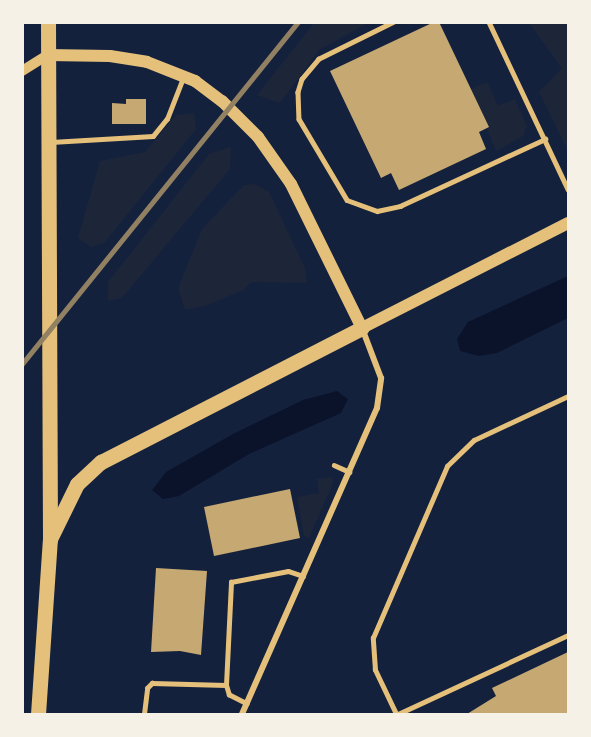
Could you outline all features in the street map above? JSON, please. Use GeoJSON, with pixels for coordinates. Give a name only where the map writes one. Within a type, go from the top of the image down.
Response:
{"type":"FeatureCollection","features":[{"type":"Feature","properties":{"kind":"highway"},"geometry":{"type":"LineString","coordinates":[[38,714],[50,540],[48,22]]}},
{"type":"Feature","properties":{"kind":"highway"},"geometry":{"type":"LineString","coordinates":[[50,540],[77,484],[101,462],[362,328]]}},
{"type":"Feature","properties":{"kind":"main road"},"geometry":{"type":"LineString","coordinates":[[48,55],[129,58],[184,76],[228,107],[276,161],[305,209],[362,328],[568,223]]}},
{"type":"Feature","properties":{"kind":"street"},"geometry":{"type":"LineString","coordinates":[[22,71],[48,55]]}},
{"type":"Feature","properties":{"kind":"street"},"geometry":{"type":"LineString","coordinates":[[242,714],[377,408],[381,386],[378,364],[362,328]]}},
{"type":"Feature","properties":{"kind":"lane"},"geometry":{"type":"LineString","coordinates":[[394,22],[319,59],[302,79],[298,92],[299,119],[346,200],[377,211],[400,206],[545,139]]}},
{"type":"Feature","properties":{"kind":"lane"},"geometry":{"type":"LineString","coordinates":[[489,22],[568,189]]}},
{"type":"Feature","properties":{"kind":"lane"},"geometry":{"type":"LineString","coordinates":[[49,142],[153,136],[167,119],[184,76]]}},
{"type":"Feature","properties":{"kind":"lane"},"geometry":{"type":"LineString","coordinates":[[568,396],[474,440],[447,466],[373,638],[375,669],[397,714],[568,635]]}},
{"type":"Feature","properties":{"kind":"lane"},"geometry":{"type":"LineString","coordinates":[[334,465],[350,472]]}},
{"type":"Feature","properties":{"kind":"lane"},"geometry":{"type":"LineString","coordinates":[[247,704],[229,695],[225,685],[231,582],[288,571],[303,576]]}},
{"type":"Feature","properties":{"kind":"lane"},"geometry":{"type":"LineString","coordinates":[[144,714],[146,690],[152,683],[225,685]]}},
{"type":"Feature","properties":{"kind":"shaded area"},"geometry":{"type":"Polygon","coordinates":[[[315,22],[368,23],[319,50],[280,103],[257,95],[315,22]]]}},
{"type":"Feature","properties":{"kind":"shaded area"},"geometry":{"type":"Polygon","coordinates":[[[529,23],[568,23],[568,151],[539,92],[562,68],[529,23]]]}},
{"type":"Feature","properties":{"kind":"shaded area"},"geometry":{"type":"Polygon","coordinates":[[[487,82],[498,106],[515,99],[527,126],[523,136],[496,151],[471,89],[487,82]]]}},
{"type":"Feature","properties":{"kind":"shaded area"},"geometry":{"type":"Polygon","coordinates":[[[194,113],[196,129],[105,242],[91,247],[78,238],[100,161],[145,152],[176,115],[194,113]]]}},
{"type":"Feature","properties":{"kind":"shaded area"},"geometry":{"type":"Polygon","coordinates":[[[231,147],[230,169],[122,298],[108,301],[108,282],[209,154],[231,147]]]}},
{"type":"Feature","properties":{"kind":"shaded area"},"geometry":{"type":"Polygon","coordinates":[[[255,184],[269,192],[305,268],[307,283],[251,282],[243,290],[205,306],[185,310],[178,288],[202,229],[244,185],[255,184]]]}},
{"type":"Feature","properties":{"kind":"shaded area"},"geometry":{"type":"Polygon","coordinates":[[[568,276],[568,318],[497,353],[479,356],[460,351],[457,339],[468,322],[568,276]]]}},
{"type":"Feature","properties":{"kind":"shaded area"},"geometry":{"type":"Polygon","coordinates":[[[337,391],[348,399],[341,413],[249,454],[179,496],[163,499],[152,490],[166,472],[233,434],[303,400],[337,391]]]}},
{"type":"Feature","properties":{"kind":"shaded area"},"geometry":{"type":"Polygon","coordinates":[[[332,477],[333,483],[309,538],[304,536],[297,497],[319,493],[317,479],[332,477]]]}},
{"type":"Feature","properties":{"kind":"building"},"geometry":{"type":"Polygon","coordinates":[[[434,22],[439,22],[489,127],[479,132],[486,149],[399,190],[391,173],[381,178],[330,71],[434,22]]]}},
{"type":"Feature","properties":{"kind":"building"},"geometry":{"type":"Polygon","coordinates":[[[126,99],[146,99],[146,124],[112,124],[112,103],[126,104],[126,99]]]}},
{"type":"Feature","properties":{"kind":"building"},"geometry":{"type":"Polygon","coordinates":[[[290,489],[300,538],[214,556],[204,507],[290,489]]]}},
{"type":"Feature","properties":{"kind":"building"},"geometry":{"type":"Polygon","coordinates":[[[156,568],[207,571],[201,655],[180,651],[151,652],[156,568]]]}},
{"type":"Feature","properties":{"kind":"building"},"geometry":{"type":"Polygon","coordinates":[[[568,652],[568,714],[467,714],[496,696],[492,688],[568,652]]]}},
{"type":"Feature","properties":{"kind":"railway"},"geometry":{"type":"LineString","coordinates":[[22,364],[298,22]]}}]}
